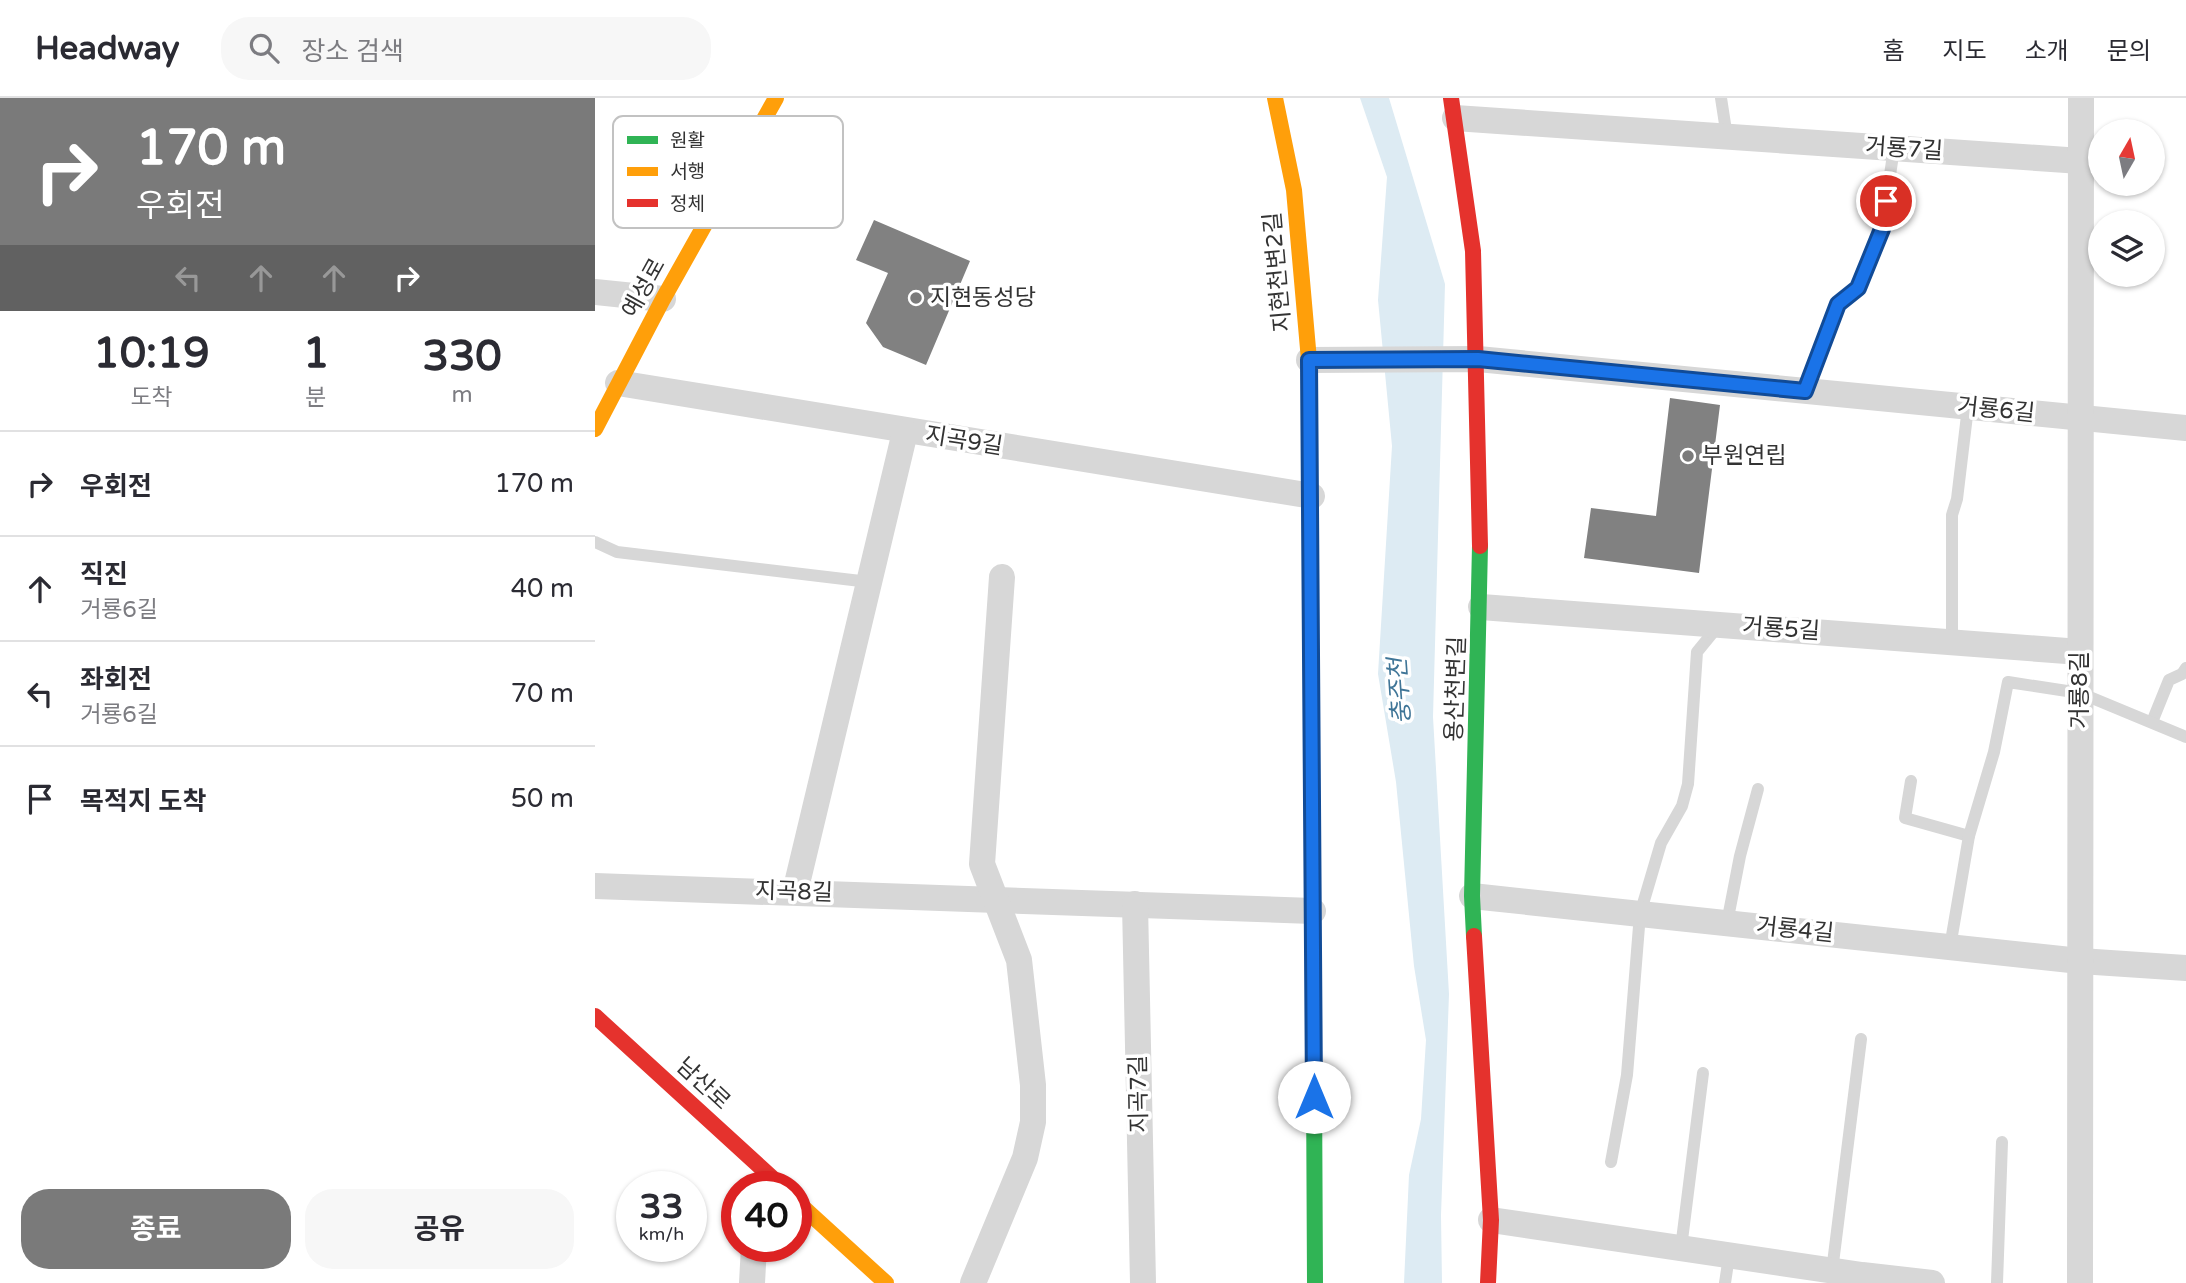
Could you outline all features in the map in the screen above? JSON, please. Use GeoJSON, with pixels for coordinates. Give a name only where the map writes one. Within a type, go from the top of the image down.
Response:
{"type":"FeatureCollection","features":[{"type":"Feature","properties":{"kind":"street","name":"예성로"},"geometry":{"type":"LineString","coordinates":[[766,116],[776,98]]}},
{"type":"Feature","properties":{"kind":"street","name":"지현천변2길"},"geometry":{"type":"LineString","coordinates":[[1275,98],[1294,190],[1309,360],[1312,496],[1315,1283]]}},
{"type":"Feature","properties":{"kind":"street","name":"거룡8길"},"geometry":{"type":"LineString","coordinates":[[2080,1283],[2081,98]]}},
{"type":"Feature","properties":{"kind":"street","name":"거룡7길"},"geometry":{"type":"LineString","coordinates":[[1453,108],[1727,137],[2081,161]]}},
{"type":"Feature","properties":{"kind":"street","name":"용산천변길"},"geometry":{"type":"LineString","coordinates":[[1453,108],[1473,251],[1478,359],[1481,607],[1472,895],[1491,1220],[1488,1283]]}},
{"type":"Feature","properties":{"kind":"street","name":"예성로"},"geometry":{"type":"LineString","coordinates":[[595,429],[703,228]]}},
{"type":"Feature","properties":{"kind":"street"},"geometry":{"type":"LineString","coordinates":[[595,292],[663,299]]}},
{"type":"Feature","properties":{"kind":"street","name":"거룡6길"},"geometry":{"type":"LineString","coordinates":[[1309,360],[1478,359],[2186,428]]}},
{"type":"Feature","properties":{"kind":"street","name":"지곡9길"},"geometry":{"type":"LineString","coordinates":[[618,383],[905,432],[1312,496]]}},
{"type":"Feature","properties":{"kind":"street"},"geometry":{"type":"LineString","coordinates":[[795,892],[905,432]]}},
{"type":"Feature","properties":{"kind":"street"},"geometry":{"type":"LineString","coordinates":[[973,1283],[1025,1158],[1033,1122],[1033,1085],[1019,960],[982,864],[1002,577]]}},
{"type":"Feature","properties":{"kind":"street","name":"거룡5길"},"geometry":{"type":"LineString","coordinates":[[1481,607],[2080,652]]}},
{"type":"Feature","properties":{"kind":"street","name":"지곡8길"},"geometry":{"type":"LineString","coordinates":[[595,886],[1313,911]]}},
{"type":"Feature","properties":{"kind":"street","name":"거룡4길"},"geometry":{"type":"LineString","coordinates":[[1472,895],[2080,961],[2186,968]]}},
{"type":"Feature","properties":{"kind":"street","name":"지곡7길"},"geometry":{"type":"LineString","coordinates":[[1135,904],[1143,1283]]}},
{"type":"Feature","properties":{"kind":"street","name":"남산로"},"geometry":{"type":"LineString","coordinates":[[595,1016],[759,1171]]}},
{"type":"Feature","properties":{"kind":"street"},"geometry":{"type":"LineString","coordinates":[[812,1215],[886,1283]]}},
{"type":"Feature","properties":{"kind":"street"},"geometry":{"type":"LineString","coordinates":[[1491,1220],[1832,1271],[1861,1279],[1932,1283]]}},
{"type":"Feature","properties":{"kind":"street"},"geometry":{"type":"LineString","coordinates":[[752,1283],[753,1262]]}},
{"type":"Feature","properties":{"kind":"lane"},"geometry":{"type":"LineString","coordinates":[[1721,98],[1727,137]]}},
{"type":"Feature","properties":{"kind":"lane"},"geometry":{"type":"LineString","coordinates":[[1805,391],[1838,304],[1858,288],[1882,229],[1893,148]]}},
{"type":"Feature","properties":{"kind":"lane"},"geometry":{"type":"LineString","coordinates":[[1951,642],[1952,515],[1957,499],[1968,407]]}},
{"type":"Feature","properties":{"kind":"lane"},"geometry":{"type":"LineString","coordinates":[[595,542],[617,552],[869,582]]}},
{"type":"Feature","properties":{"kind":"lane"},"geometry":{"type":"LineString","coordinates":[[1611,1162],[1627,1075],[1640,914],[1661,843],[1682,806],[1688,784],[1697,652],[1719,625]]}},
{"type":"Feature","properties":{"kind":"lane"},"geometry":{"type":"LineString","coordinates":[[2152,722],[2169,680],[2182,674],[2186,668]]}},
{"type":"Feature","properties":{"kind":"lane"},"geometry":{"type":"LineString","coordinates":[[1950,947],[1969,836],[1994,752],[2008,682],[2080,693],[2186,737]]}},
{"type":"Feature","properties":{"kind":"lane"},"geometry":{"type":"LineString","coordinates":[[1911,781],[1905,818],[1969,836]]}},
{"type":"Feature","properties":{"kind":"lane"},"geometry":{"type":"LineString","coordinates":[[1727,923],[1740,856],[1758,789]]}},
{"type":"Feature","properties":{"kind":"lane"},"geometry":{"type":"LineString","coordinates":[[1832,1271],[1861,1040]]}},
{"type":"Feature","properties":{"kind":"lane"},"geometry":{"type":"LineString","coordinates":[[1681,1248],[1703,1073]]}},
{"type":"Feature","properties":{"kind":"lane"},"geometry":{"type":"LineString","coordinates":[[1997,1283],[2002,1142]]}},
{"type":"Feature","properties":{"kind":"lane"},"geometry":{"type":"LineString","coordinates":[[1725,1283],[1729,1256]]}},
{"type":"Feature","properties":{"kind":"water","name":"충주천"},"geometry":{"type":"Polygon","coordinates":[[[1360,98],[1389,98],[1445,284],[1433,717],[1449,994],[1441,1215],[1442,1283],[1404,1283],[1409,1175],[1421,1119],[1426,1040],[1414,966],[1396,782],[1378,674],[1392,446],[1378,300],[1387,177],[1360,98]]]}},
{"type":"Feature","properties":{"kind":"building","name":"지현동성당"},"geometry":{"type":"Polygon","coordinates":[[[874,220],[970,261],[926,365],[883,347],[866,323],[888,273],[856,260],[874,220]]]}},
{"type":"Feature","properties":{"kind":"building","name":"부원연립"},"geometry":{"type":"Polygon","coordinates":[[[1670,398],[1720,405],[1699,573],[1584,558],[1591,508],[1656,516],[1670,398]]]}},
{"type":"Feature","properties":{"kind":"traffic: fast"},"geometry":{"type":"LineString","coordinates":[[1474,936],[1472,896],[1480,546]]}},
{"type":"Feature","properties":{"kind":"traffic: fast"},"geometry":{"type":"LineString","coordinates":[[1314,1080],[1315,1283]]}},
{"type":"Feature","properties":{"kind":"traffic: slow"},"geometry":{"type":"LineString","coordinates":[[766,116],[776,98]]}},
{"type":"Feature","properties":{"kind":"traffic: slow"},"geometry":{"type":"LineString","coordinates":[[1275,98],[1294,190],[1309,360],[1311,684]]}},
{"type":"Feature","properties":{"kind":"traffic: slow"},"geometry":{"type":"LineString","coordinates":[[595,429],[703,228]]}},
{"type":"Feature","properties":{"kind":"traffic: slow"},"geometry":{"type":"LineString","coordinates":[[812,1216],[886,1283]]}},
{"type":"Feature","properties":{"kind":"traffic: jam"},"geometry":{"type":"LineString","coordinates":[[1451,98],[1473,251],[1480,546]]}},
{"type":"Feature","properties":{"kind":"traffic: jam"},"geometry":{"type":"LineString","coordinates":[[1311,684],[1314,1080]]}},
{"type":"Feature","properties":{"kind":"traffic: jam"},"geometry":{"type":"LineString","coordinates":[[1474,936],[1491,1220],[1488,1283]]}},
{"type":"Feature","properties":{"kind":"traffic: jam"},"geometry":{"type":"LineString","coordinates":[[595,1016],[765,1171]]}},
{"type":"Feature","properties":{"kind":"place","name":"지현동성당"},"geometry":{"type":"Point","coordinates":[916,298]}},
{"type":"Feature","properties":{"kind":"place","name":"부원연립"},"geometry":{"type":"Point","coordinates":[1688,456]}},
{"type":"Feature","properties":{"kind":"route"},"geometry":{"type":"LineString","coordinates":[[1314,1097],[1309,360],[1478,359],[1805,391],[1838,304],[1858,288],[1882,229],[1886,201]]}}]}
